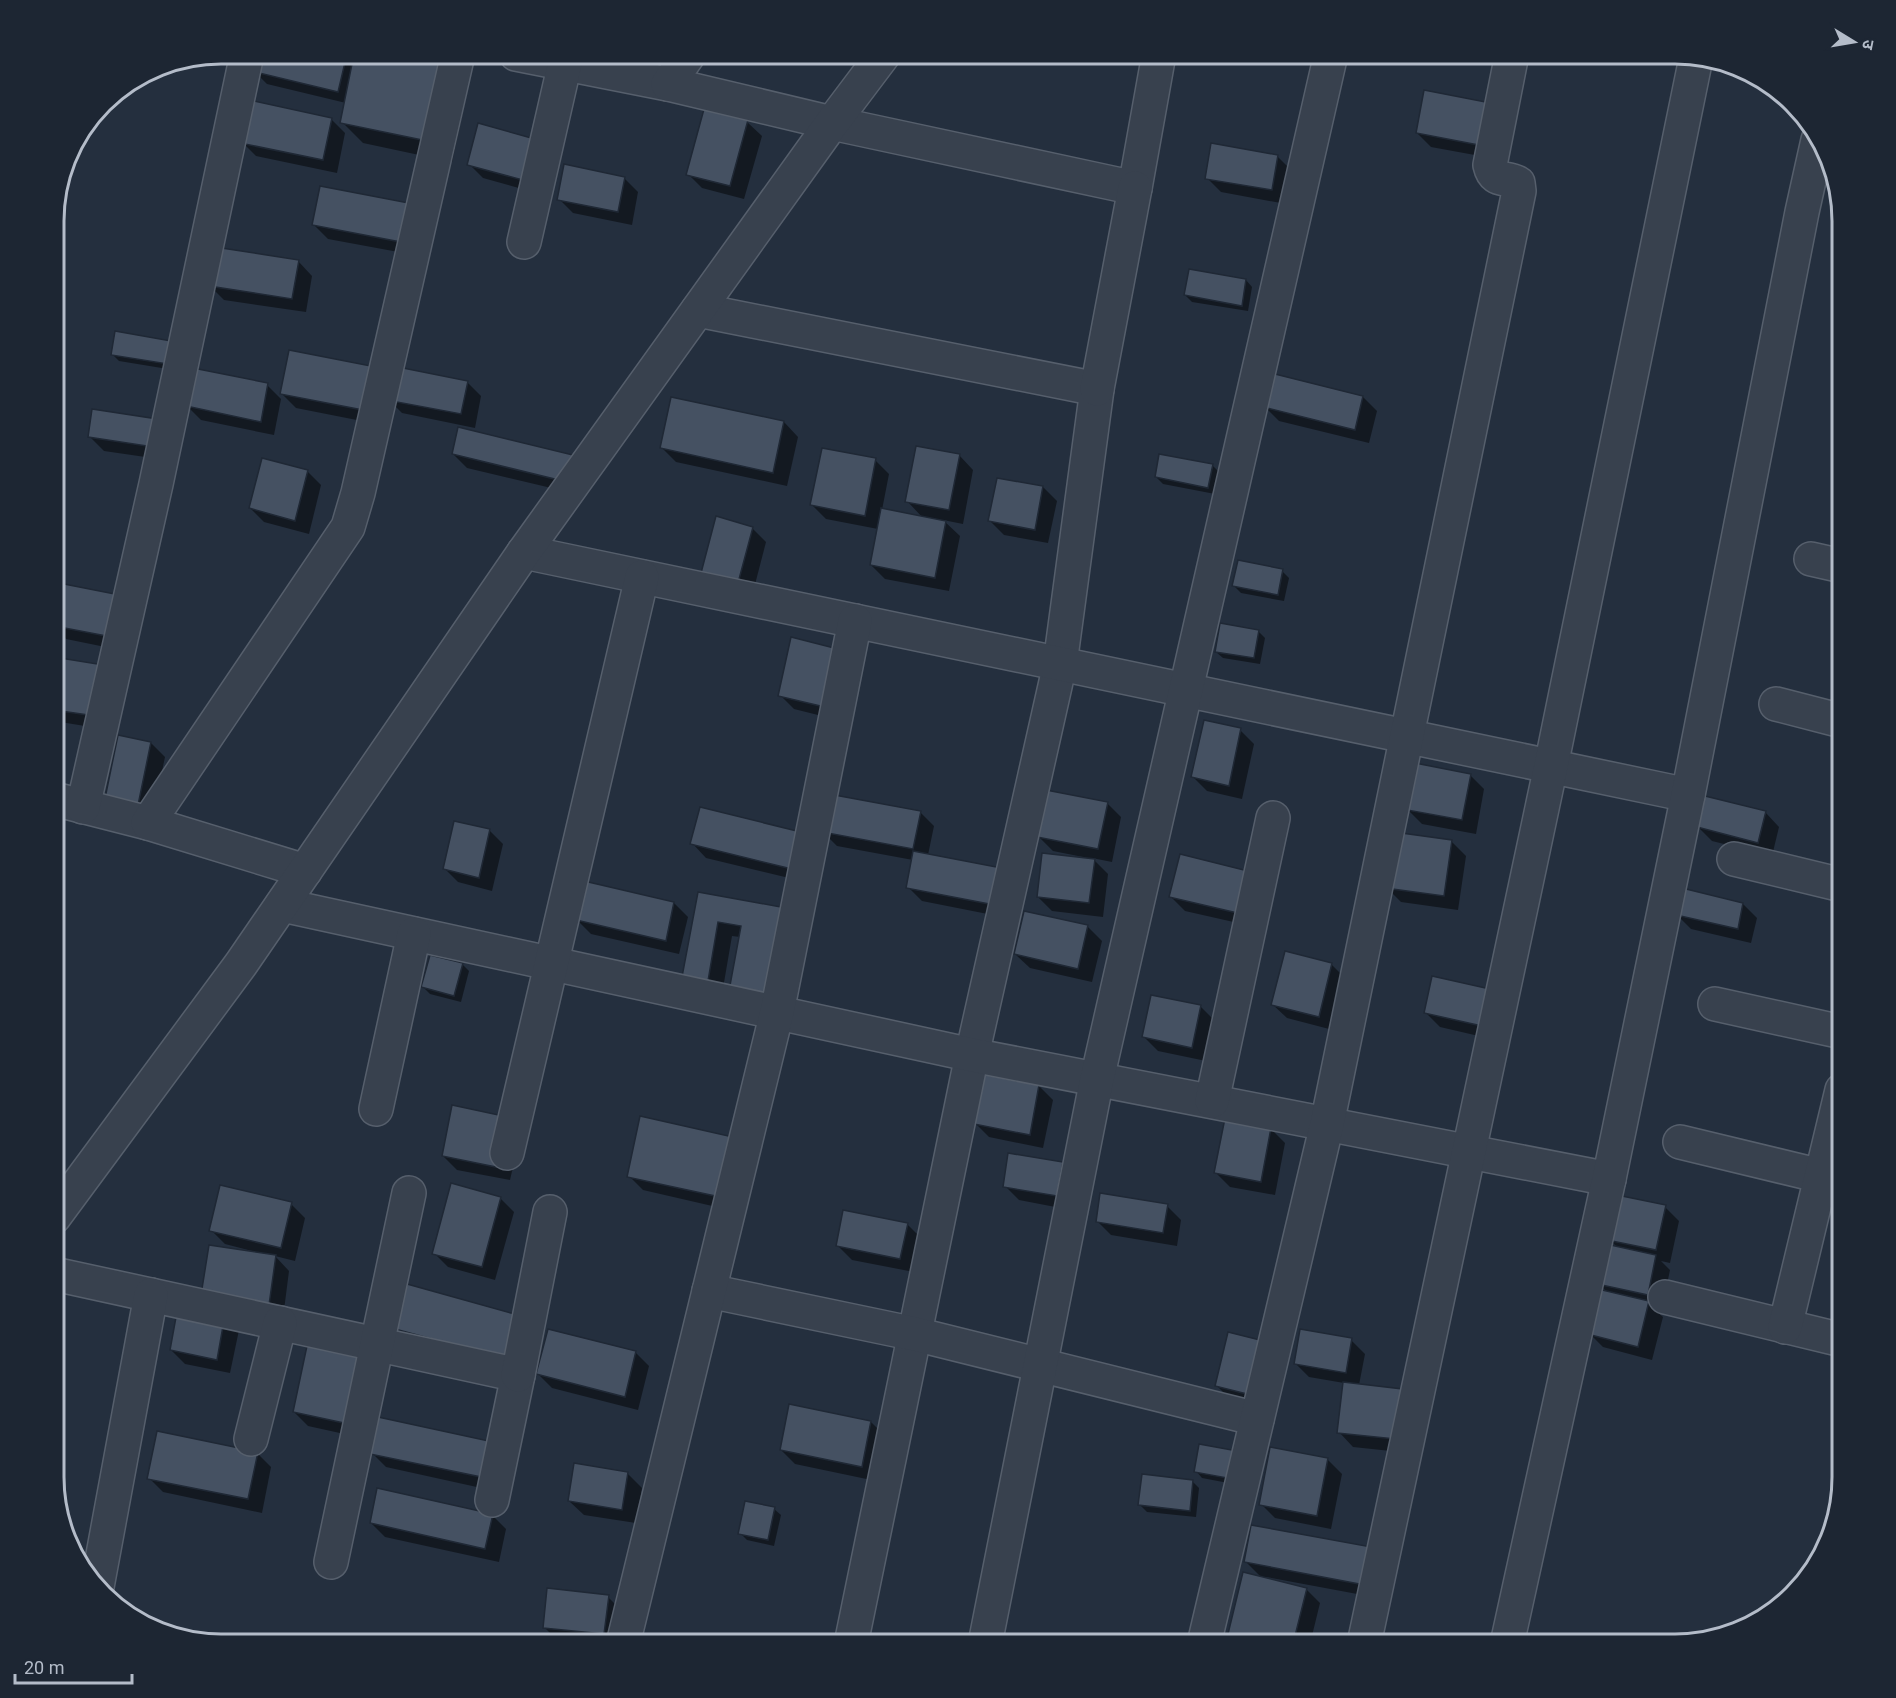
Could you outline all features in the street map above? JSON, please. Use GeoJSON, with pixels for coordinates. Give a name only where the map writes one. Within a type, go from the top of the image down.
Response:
{"type":"FeatureCollection","features":[{"type":"Feature","properties":{"kind":"street"},"geometry":{"type":"LineString","coordinates":[[245,65],[156,484],[69,803],[148,823],[305,871]]}},
{"type":"Feature","properties":{"kind":"street"},"geometry":{"type":"LineString","coordinates":[[148,823],[348,527],[358,493],[455,65]]}},
{"type":"Feature","properties":{"kind":"street"},"geometry":{"type":"LineString","coordinates":[[524,242],[565,65]]}},
{"type":"Feature","properties":{"kind":"street"},"geometry":{"type":"LineString","coordinates":[[613,65],[668,84],[832,123],[1135,188]]}},
{"type":"Feature","properties":{"kind":"street"},"geometry":{"type":"LineString","coordinates":[[668,84],[681,65]]}},
{"type":"Feature","properties":{"kind":"street"},"geometry":{"type":"LineString","coordinates":[[65,1202],[241,963],[524,552],[876,65]]}},
{"type":"Feature","properties":{"kind":"street"},"geometry":{"type":"LineString","coordinates":[[853,1634],[972,1055],[1060,664],[1097,389],[1157,65]]}},
{"type":"Feature","properties":{"kind":"street"},"geometry":{"type":"LineString","coordinates":[[987,1634],[1097,1079],[1328,65]]}},
{"type":"Feature","properties":{"kind":"street"},"geometry":{"type":"LineString","coordinates":[[1206,1634],[1327,1124],[1519,191],[1518,183],[1495,177],[1490,165],[1510,65]]}},
{"type":"Feature","properties":{"kind":"street"},"geometry":{"type":"LineString","coordinates":[[1367,1634],[1551,766],[1694,66]]}},
{"type":"Feature","properties":{"kind":"street"},"geometry":{"type":"LineString","coordinates":[[1509,1634],[1609,1179],[1688,795],[1815,152]]}},
{"type":"Feature","properties":{"kind":"street"},"geometry":{"type":"LineString","coordinates":[[698,310],[1097,389]]}},
{"type":"Feature","properties":{"kind":"street"},"geometry":{"type":"LineString","coordinates":[[524,552],[1688,795]]}},
{"type":"Feature","properties":{"kind":"street"},"geometry":{"type":"LineString","coordinates":[[507,1153],[642,577]]}},
{"type":"Feature","properties":{"kind":"street"},"geometry":{"type":"LineString","coordinates":[[625,1634],[777,1012],[855,621]]}},
{"type":"Feature","properties":{"kind":"street"},"geometry":{"type":"LineString","coordinates":[[1776,704],[1831,718]]}},
{"type":"Feature","properties":{"kind":"street"},"geometry":{"type":"LineString","coordinates":[[1212,1101],[1273,818]]}},
{"type":"Feature","properties":{"kind":"street"},"geometry":{"type":"LineString","coordinates":[[1734,859],[1832,882]]}},
{"type":"Feature","properties":{"kind":"street"},"geometry":{"type":"LineString","coordinates":[[282,905],[972,1055],[1609,1179]]}},
{"type":"Feature","properties":{"kind":"street"},"geometry":{"type":"LineString","coordinates":[[376,1109],[414,934]]}},
{"type":"Feature","properties":{"kind":"street"},"geometry":{"type":"LineString","coordinates":[[1714,1004],[1832,1030]]}},
{"type":"Feature","properties":{"kind":"street"},"geometry":{"type":"LineString","coordinates":[[1785,1327],[1832,1132]]}},
{"type":"Feature","properties":{"kind":"street"},"geometry":{"type":"LineString","coordinates":[[1680,1142],[1821,1176]]}},
{"type":"Feature","properties":{"kind":"street"},"geometry":{"type":"LineString","coordinates":[[331,1562],[409,1193]]}},
{"type":"Feature","properties":{"kind":"street"},"geometry":{"type":"LineString","coordinates":[[492,1500],[550,1212]]}},
{"type":"Feature","properties":{"kind":"street"},"geometry":{"type":"LineString","coordinates":[[65,1276],[518,1375]]}},
{"type":"Feature","properties":{"kind":"street"},"geometry":{"type":"LineString","coordinates":[[709,1291],[915,1334],[1257,1419]]}},
{"type":"Feature","properties":{"kind":"street"},"geometry":{"type":"LineString","coordinates":[[100,1576],[151,1295]]}},
{"type":"Feature","properties":{"kind":"street"},"geometry":{"type":"LineString","coordinates":[[1665,1298],[1832,1338]]}},
{"type":"Feature","properties":{"kind":"street"},"geometry":{"type":"LineString","coordinates":[[251,1439],[280,1323]]}},
{"type":"Feature","properties":{"kind":"building"},"geometry":{"type":"Polygon","coordinates":[[[252,65],[344,65],[338,92],[251,71],[252,65]]]}},
{"type":"Feature","properties":{"kind":"building"},"geometry":{"type":"Polygon","coordinates":[[[352,65],[448,65],[432,142],[340,123],[352,65]]]}},
{"type":"Feature","properties":{"kind":"building"},"geometry":{"type":"Polygon","coordinates":[[[1424,90],[1496,104],[1489,147],[1416,133],[1424,90]]]}},
{"type":"Feature","properties":{"kind":"building"},"geometry":{"type":"Polygon","coordinates":[[[249,100],[332,118],[323,160],[240,143],[249,100]]]}},
{"type":"Feature","properties":{"kind":"building"},"geometry":{"type":"Polygon","coordinates":[[[704,109],[748,120],[730,186],[686,175],[704,109]]]}},
{"type":"Feature","properties":{"kind":"building"},"geometry":{"type":"Polygon","coordinates":[[[478,123],[542,141],[530,182],[467,165],[478,123]]]}},
{"type":"Feature","properties":{"kind":"building"},"geometry":{"type":"Polygon","coordinates":[[[1211,143],[1278,155],[1272,190],[1205,179],[1211,143]]]}},
{"type":"Feature","properties":{"kind":"building"},"geometry":{"type":"Polygon","coordinates":[[[564,164],[625,177],[618,212],[557,200],[564,164]]]}},
{"type":"Feature","properties":{"kind":"building"},"geometry":{"type":"Polygon","coordinates":[[[320,186],[414,204],[406,243],[312,225],[320,186]]]}},
{"type":"Feature","properties":{"kind":"building"},"geometry":{"type":"Polygon","coordinates":[[[215,247],[299,260],[292,299],[209,286],[215,247]]]}},
{"type":"Feature","properties":{"kind":"building"},"geometry":{"type":"Polygon","coordinates":[[[1189,269],[1246,279],[1242,306],[1184,295],[1189,269]]]}},
{"type":"Feature","properties":{"kind":"building"},"geometry":{"type":"Polygon","coordinates":[[[115,331],[177,342],[174,365],[111,355],[115,331]]]}},
{"type":"Feature","properties":{"kind":"building"},"geometry":{"type":"Polygon","coordinates":[[[289,350],[371,366],[363,410],[280,394],[289,350]]]}},
{"type":"Feature","properties":{"kind":"building"},"geometry":{"type":"Polygon","coordinates":[[[393,366],[468,381],[461,414],[386,400],[393,366]]]}},
{"type":"Feature","properties":{"kind":"building"},"geometry":{"type":"Polygon","coordinates":[[[193,368],[268,383],[261,422],[186,406],[193,368]]]}},
{"type":"Feature","properties":{"kind":"building"},"geometry":{"type":"Polygon","coordinates":[[[1271,373],[1363,396],[1355,430],[1263,407],[1271,373]]]}},
{"type":"Feature","properties":{"kind":"building"},"geometry":{"type":"Polygon","coordinates":[[[671,397],[784,421],[773,473],[660,448],[671,397]]]}},
{"type":"Feature","properties":{"kind":"building"},"geometry":{"type":"Polygon","coordinates":[[[92,409],[164,420],[160,448],[88,437],[92,409]]]}},
{"type":"Feature","properties":{"kind":"building"},"geometry":{"type":"Polygon","coordinates":[[[458,427],[573,455],[567,482],[452,454],[458,427]]]}},
{"type":"Feature","properties":{"kind":"building"},"geometry":{"type":"Polygon","coordinates":[[[916,446],[960,454],[949,510],[905,502],[916,446]]]}},
{"type":"Feature","properties":{"kind":"building"},"geometry":{"type":"Polygon","coordinates":[[[822,448],[876,458],[865,516],[810,505],[822,448]]]}},
{"type":"Feature","properties":{"kind":"building"},"geometry":{"type":"Polygon","coordinates":[[[1159,454],[1213,464],[1208,488],[1155,477],[1159,454]]]}},
{"type":"Feature","properties":{"kind":"building"},"geometry":{"type":"Polygon","coordinates":[[[262,458],[308,470],[295,521],[249,508],[262,458]]]}},
{"type":"Feature","properties":{"kind":"building"},"geometry":{"type":"Polygon","coordinates":[[[997,478],[1043,486],[1035,530],[988,521],[997,478]]]}},
{"type":"Feature","properties":{"kind":"building"},"geometry":{"type":"Polygon","coordinates":[[[881,508],[946,521],[935,578],[870,565],[881,508]]]}},
{"type":"Feature","properties":{"kind":"building"},"geometry":{"type":"Polygon","coordinates":[[[716,516],[753,527],[738,583],[701,573],[716,516]]]}},
{"type":"Feature","properties":{"kind":"building"},"geometry":{"type":"Polygon","coordinates":[[[1238,560],[1283,569],[1278,595],[1232,586],[1238,560]]]}},
{"type":"Feature","properties":{"kind":"building"},"geometry":{"type":"Polygon","coordinates":[[[65,584],[125,596],[117,638],[65,628],[65,584]]]}},
{"type":"Feature","properties":{"kind":"building"},"geometry":{"type":"Polygon","coordinates":[[[1220,623],[1259,630],[1254,658],[1215,652],[1220,623]]]}},
{"type":"Feature","properties":{"kind":"building"},"geometry":{"type":"Polygon","coordinates":[[[791,637],[842,650],[829,708],[778,696],[791,637]]]}},
{"type":"Feature","properties":{"kind":"building"},"geometry":{"type":"Polygon","coordinates":[[[65,659],[110,666],[102,717],[65,712],[65,659]]]}},
{"type":"Feature","properties":{"kind":"building"},"geometry":{"type":"Polygon","coordinates":[[[1204,720],[1241,728],[1229,786],[1191,777],[1204,720]]]}},
{"type":"Feature","properties":{"kind":"building"},"geometry":{"type":"Polygon","coordinates":[[[118,735],[151,742],[136,815],[103,808],[118,735]]]}},
{"type":"Feature","properties":{"kind":"building"},"geometry":{"type":"Polygon","coordinates":[[[1415,763],[1471,774],[1462,820],[1407,810],[1415,763]]]}},
{"type":"Feature","properties":{"kind":"building"},"geometry":{"type":"Polygon","coordinates":[[[1046,790],[1108,802],[1098,849],[1037,837],[1046,790]]]}},
{"type":"Feature","properties":{"kind":"building"},"geometry":{"type":"Polygon","coordinates":[[[829,794],[921,811],[913,849],[822,832],[829,794]]]}},
{"type":"Feature","properties":{"kind":"building"},"geometry":{"type":"Polygon","coordinates":[[[1705,796],[1766,811],[1758,843],[1697,827],[1705,796]]]}},
{"type":"Feature","properties":{"kind":"building"},"geometry":{"type":"Polygon","coordinates":[[[700,807],[805,833],[796,870],[690,844],[700,807]]]}},
{"type":"Feature","properties":{"kind":"building"},"geometry":{"type":"Polygon","coordinates":[[[454,821],[490,829],[479,878],[443,869],[454,821]]]}},
{"type":"Feature","properties":{"kind":"building"},"geometry":{"type":"Polygon","coordinates":[[[1394,832],[1452,840],[1444,896],[1385,888],[1394,832]]]}},
{"type":"Feature","properties":{"kind":"building"},"geometry":{"type":"Polygon","coordinates":[[[913,851],[1012,870],[1005,907],[906,888],[913,851]]]}},
{"type":"Feature","properties":{"kind":"building"},"geometry":{"type":"Polygon","coordinates":[[[1042,853],[1095,859],[1089,903],[1037,897],[1042,853]]]}},
{"type":"Feature","properties":{"kind":"building"},"geometry":{"type":"Polygon","coordinates":[[[1180,854],[1256,873],[1246,915],[1169,897],[1180,854]]]}},
{"type":"Feature","properties":{"kind":"building"},"geometry":{"type":"Polygon","coordinates":[[[584,881],[674,902],[666,941],[576,920],[584,881]]]}},
{"type":"Feature","properties":{"kind":"building"},"geometry":{"type":"Polygon","coordinates":[[[1682,888],[1743,903],[1738,929],[1676,915],[1682,888]]]}},
{"type":"Feature","properties":{"kind":"building"},"geometry":{"type":"Polygon","coordinates":[[[698,892],[781,907],[764,1003],[728,996],[741,926],[718,922],[707,987],[681,982],[698,892]]]}},
{"type":"Feature","properties":{"kind":"building"},"geometry":{"type":"Polygon","coordinates":[[[1024,911],[1088,925],[1078,969],[1014,954],[1024,911]]]}},
{"type":"Feature","properties":{"kind":"building"},"geometry":{"type":"Polygon","coordinates":[[[1285,951],[1332,963],[1319,1017],[1271,1005],[1285,951]]]}},
{"type":"Feature","properties":{"kind":"building"},"geometry":{"type":"Polygon","coordinates":[[[430,955],[463,963],[454,996],[421,987],[430,955]]]}},
{"type":"Feature","properties":{"kind":"building"},"geometry":{"type":"Polygon","coordinates":[[[1432,976],[1490,989],[1482,1026],[1424,1013],[1432,976]]]}},
{"type":"Feature","properties":{"kind":"building"},"geometry":{"type":"Polygon","coordinates":[[[1151,995],[1201,1005],[1192,1048],[1142,1037],[1151,995]]]}},
{"type":"Feature","properties":{"kind":"building"},"geometry":{"type":"Polygon","coordinates":[[[983,1074],[1039,1085],[1030,1135],[974,1124],[983,1074]]]}},
{"type":"Feature","properties":{"kind":"building"},"geometry":{"type":"Polygon","coordinates":[[[452,1105],[508,1117],[496,1167],[442,1156],[452,1105]]]}},
{"type":"Feature","properties":{"kind":"building"},"geometry":{"type":"Polygon","coordinates":[[[640,1116],[733,1137],[720,1197],[627,1177],[640,1116]]]}},
{"type":"Feature","properties":{"kind":"building"},"geometry":{"type":"Polygon","coordinates":[[[1225,1118],[1271,1128],[1261,1182],[1214,1173],[1225,1118]]]}},
{"type":"Feature","properties":{"kind":"building"},"geometry":{"type":"Polygon","coordinates":[[[1008,1153],[1063,1162],[1057,1196],[1003,1187],[1008,1153]]]}},
{"type":"Feature","properties":{"kind":"building"},"geometry":{"type":"Polygon","coordinates":[[[451,1183],[501,1197],[482,1267],[432,1254],[451,1183]]]}},
{"type":"Feature","properties":{"kind":"building"},"geometry":{"type":"Polygon","coordinates":[[[220,1185],[292,1202],[281,1248],[209,1231],[220,1185]]]}},
{"type":"Feature","properties":{"kind":"building"},"geometry":{"type":"Polygon","coordinates":[[[1100,1193],[1168,1204],[1163,1233],[1096,1222],[1100,1193]]]}},
{"type":"Feature","properties":{"kind":"building"},"geometry":{"type":"Polygon","coordinates":[[[1617,1195],[1666,1205],[1656,1250],[1607,1240],[1617,1195]]]}},
{"type":"Feature","properties":{"kind":"building"},"geometry":{"type":"Polygon","coordinates":[[[843,1210],[908,1223],[900,1259],[836,1246],[843,1210]]]}},
{"type":"Feature","properties":{"kind":"building"},"geometry":{"type":"Polygon","coordinates":[[[1606,1244],[1656,1255],[1648,1295],[1597,1284],[1606,1244]]]}},
{"type":"Feature","properties":{"kind":"building"},"geometry":{"type":"Polygon","coordinates":[[[209,1245],[276,1255],[269,1305],[201,1295],[209,1245]]]}},
{"type":"Feature","properties":{"kind":"building"},"geometry":{"type":"Polygon","coordinates":[[[407,1284],[525,1317],[513,1361],[395,1329],[407,1284]]]}},
{"type":"Feature","properties":{"kind":"building"},"geometry":{"type":"Polygon","coordinates":[[[1598,1289],[1649,1301],[1638,1347],[1587,1334],[1598,1289]]]}},
{"type":"Feature","properties":{"kind":"building"},"geometry":{"type":"Polygon","coordinates":[[[178,1306],[225,1315],[217,1360],[170,1350],[178,1306]]]}},
{"type":"Feature","properties":{"kind":"building"},"geometry":{"type":"Polygon","coordinates":[[[548,1329],[636,1351],[625,1397],[536,1374],[548,1329]]]}},
{"type":"Feature","properties":{"kind":"building"},"geometry":{"type":"Polygon","coordinates":[[[1300,1329],[1352,1338],[1346,1373],[1294,1364],[1300,1329]]]}},
{"type":"Feature","properties":{"kind":"building"},"geometry":{"type":"Polygon","coordinates":[[[1228,1332],[1272,1343],[1259,1397],[1215,1386],[1228,1332]]]}},
{"type":"Feature","properties":{"kind":"building"},"geometry":{"type":"Polygon","coordinates":[[[308,1341],[359,1352],[344,1423],[293,1412],[308,1341]]]}},
{"type":"Feature","properties":{"kind":"building"},"geometry":{"type":"Polygon","coordinates":[[[1343,1382],[1411,1390],[1405,1440],[1337,1433],[1343,1382]]]}},
{"type":"Feature","properties":{"kind":"building"},"geometry":{"type":"Polygon","coordinates":[[[789,1404],[871,1421],[862,1467],[780,1450],[789,1404]]]}},
{"type":"Feature","properties":{"kind":"building"},"geometry":{"type":"Polygon","coordinates":[[[378,1417],[498,1443],[491,1479],[370,1454],[378,1417]]]}},
{"type":"Feature","properties":{"kind":"building"},"geometry":{"type":"Polygon","coordinates":[[[157,1431],[258,1452],[248,1499],[147,1479],[157,1431]]]}},
{"type":"Feature","properties":{"kind":"building"},"geometry":{"type":"Polygon","coordinates":[[[1199,1444],[1243,1452],[1238,1480],[1194,1472],[1199,1444]]]}},
{"type":"Feature","properties":{"kind":"building"},"geometry":{"type":"Polygon","coordinates":[[[1270,1447],[1328,1458],[1317,1516],[1259,1505],[1270,1447]]]}},
{"type":"Feature","properties":{"kind":"building"},"geometry":{"type":"Polygon","coordinates":[[[574,1463],[628,1472],[622,1510],[568,1501],[574,1463]]]}},
{"type":"Feature","properties":{"kind":"building"},"geometry":{"type":"Polygon","coordinates":[[[1142,1474],[1193,1480],[1190,1511],[1138,1505],[1142,1474]]]}},
{"type":"Feature","properties":{"kind":"building"},"geometry":{"type":"Polygon","coordinates":[[[377,1488],[493,1514],[485,1549],[370,1523],[377,1488]]]}},
{"type":"Feature","properties":{"kind":"building"},"geometry":{"type":"Polygon","coordinates":[[[745,1501],[775,1507],[768,1540],[738,1534],[745,1501]]]}},
{"type":"Feature","properties":{"kind":"building"},"geometry":{"type":"Polygon","coordinates":[[[1251,1525],[1377,1548],[1370,1586],[1244,1562],[1251,1525]]]}},
{"type":"Feature","properties":{"kind":"building"},"geometry":{"type":"Polygon","coordinates":[[[1243,1572],[1307,1588],[1296,1634],[1228,1634],[1243,1572]]]}},
{"type":"Feature","properties":{"kind":"building"},"geometry":{"type":"Polygon","coordinates":[[[547,1588],[609,1595],[604,1634],[543,1628],[547,1588]]]}}]}
